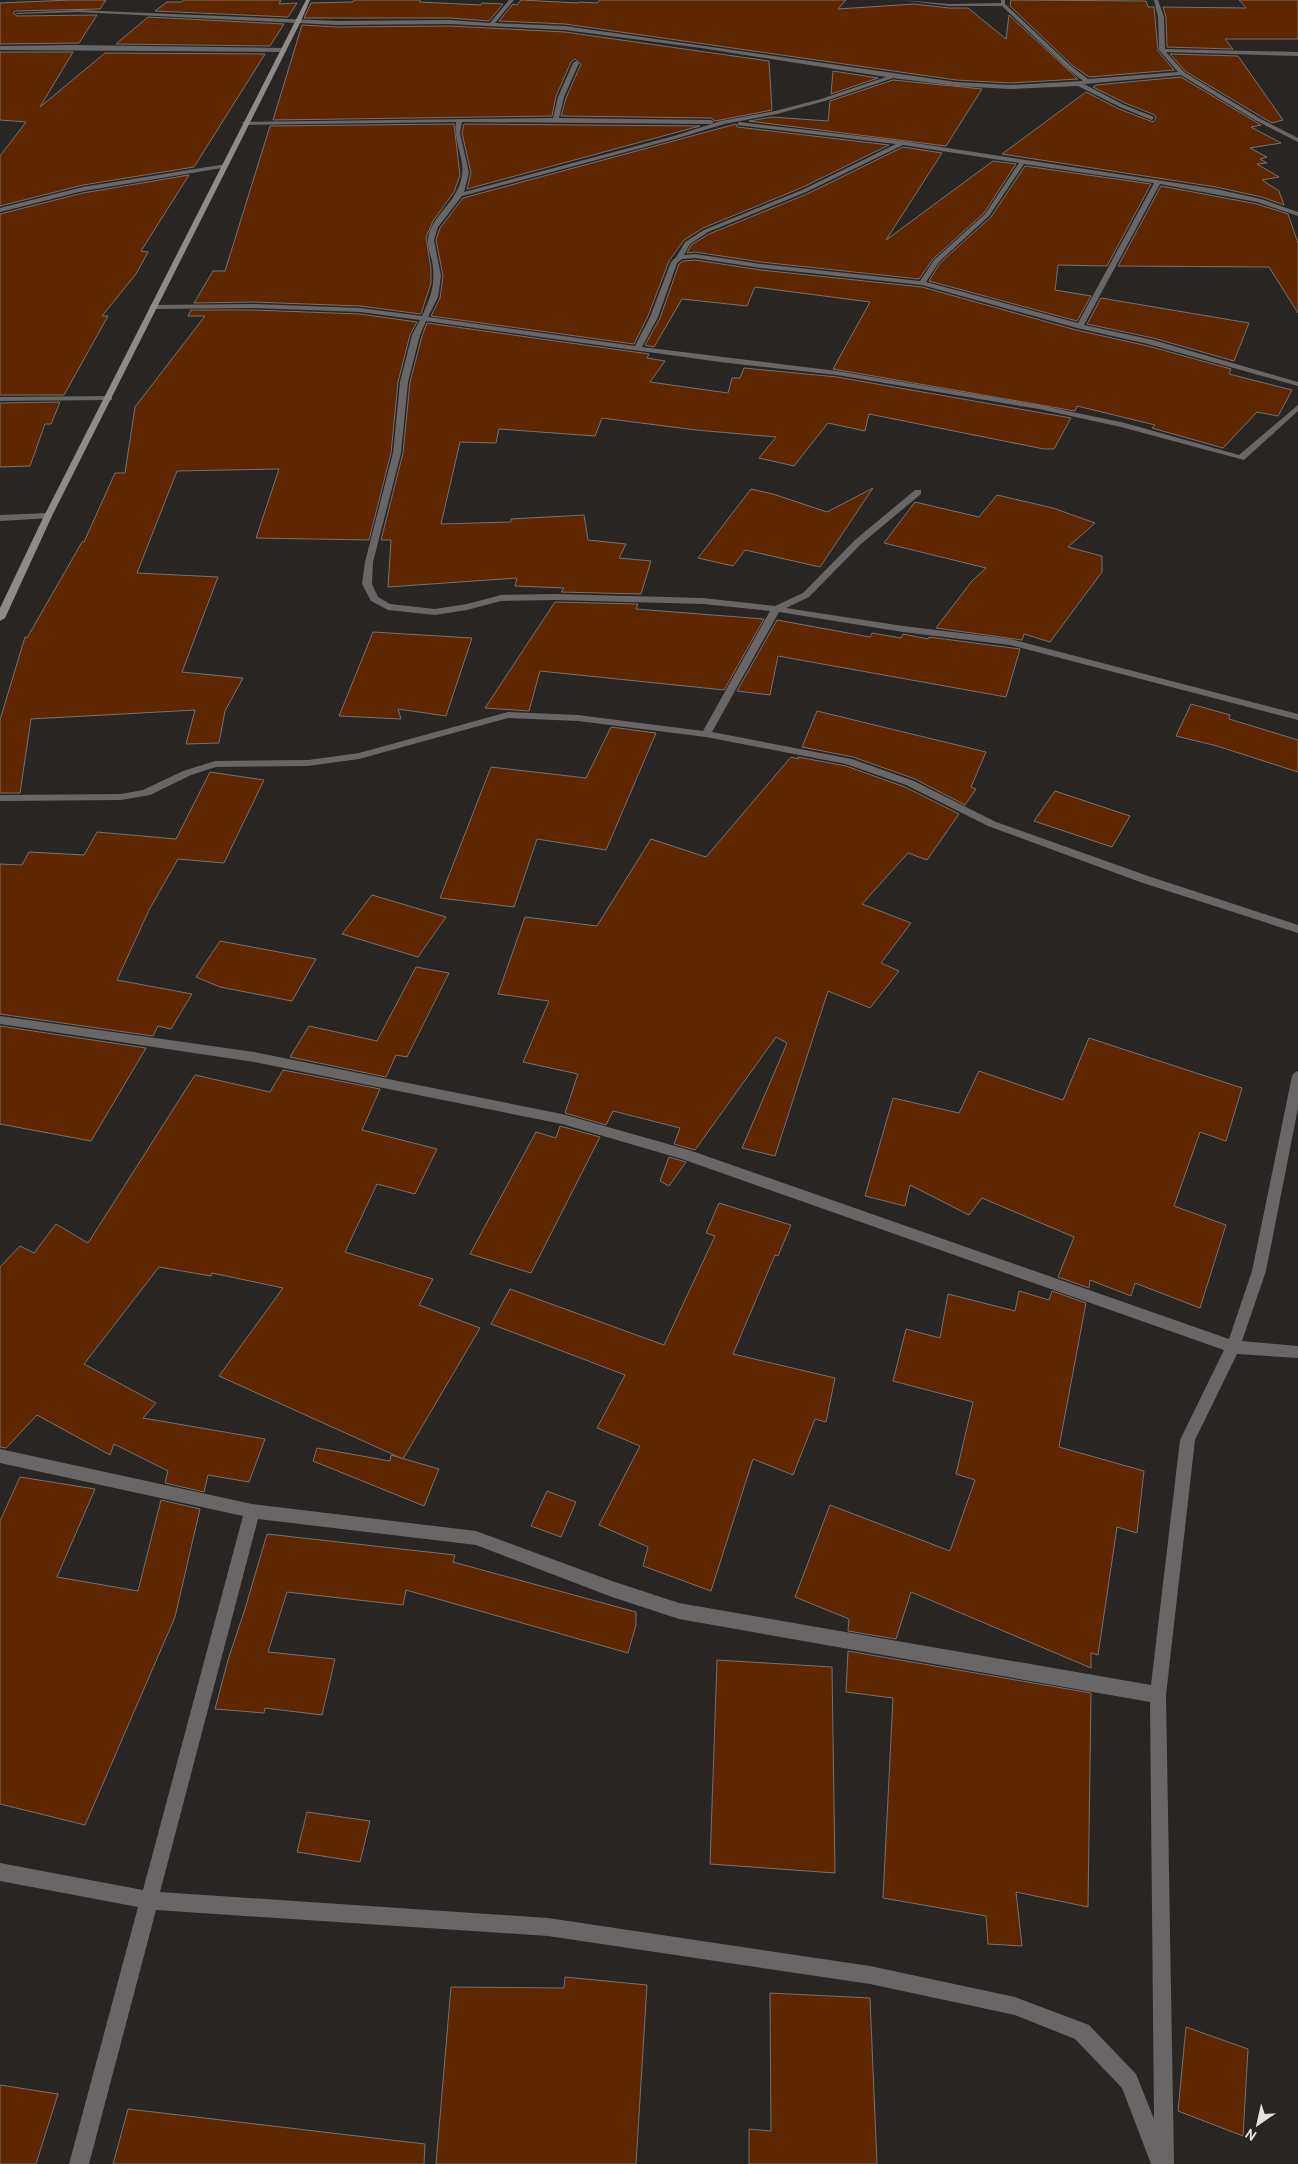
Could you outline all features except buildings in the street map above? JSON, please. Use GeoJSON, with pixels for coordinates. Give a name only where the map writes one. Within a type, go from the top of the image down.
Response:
{"type":"FeatureCollection","features":[{"type":"Feature","properties":{"kind":"main road"},"geometry":{"type":"LineString","coordinates":[[0,618],[48,516],[226,166],[244,123],[284,50],[308,0]]}},
{"type":"Feature","properties":{"kind":"street"},"geometry":{"type":"LineString","coordinates":[[491,24],[512,0]]}},
{"type":"Feature","properties":{"kind":"street"},"geometry":{"type":"LineString","coordinates":[[903,0],[949,5],[1003,2],[1069,67],[1087,81]]}},
{"type":"Feature","properties":{"kind":"street"},"geometry":{"type":"LineString","coordinates":[[1156,0],[1161,18],[1162,50],[1182,73],[1257,119],[1298,140]]}},
{"type":"Feature","properties":{"kind":"street"},"geometry":{"type":"LineString","coordinates":[[17,13],[105,12],[298,21],[450,22],[565,28],[700,46],[893,76],[978,86],[1079,84],[1087,81],[1182,73]]}},
{"type":"Feature","properties":{"kind":"street"},"geometry":{"type":"LineString","coordinates":[[0,48],[72,47],[284,50]]}},
{"type":"Feature","properties":{"kind":"street"},"geometry":{"type":"LineString","coordinates":[[1162,50],[1298,54]]}},
{"type":"Feature","properties":{"kind":"street"},"geometry":{"type":"LineString","coordinates":[[556,119],[561,97],[576,63]]}},
{"type":"Feature","properties":{"kind":"street"},"geometry":{"type":"LineString","coordinates":[[460,195],[624,152],[723,122],[775,113],[823,100],[893,76]]}},
{"type":"Feature","properties":{"kind":"street"},"geometry":{"type":"LineString","coordinates":[[1079,84],[1122,106],[1152,118]]}},
{"type":"Feature","properties":{"kind":"street"},"geometry":{"type":"LineString","coordinates":[[244,123],[556,119],[638,122],[723,122],[902,143],[1023,160],[1216,191],[1259,200],[1298,214]]}},
{"type":"Feature","properties":{"kind":"street"},"geometry":{"type":"LineString","coordinates":[[458,120],[457,133],[466,173],[460,195],[436,227],[431,240],[438,276],[435,297],[422,319],[404,382],[397,453],[369,562],[367,584],[374,600],[388,606],[435,612],[466,607],[501,598],[555,596],[643,598],[776,609],[902,629],[1010,642],[1298,717]]}},
{"type":"Feature","properties":{"kind":"street"},"geometry":{"type":"LineString","coordinates":[[637,349],[654,317],[674,262],[680,257],[688,243],[706,231],[804,191],[902,143]]}},
{"type":"Feature","properties":{"kind":"street"},"geometry":{"type":"LineString","coordinates":[[922,283],[936,261],[987,215],[1023,160]]}},
{"type":"Feature","properties":{"kind":"street"},"geometry":{"type":"LineString","coordinates":[[0,210],[82,189],[226,166]]}},
{"type":"Feature","properties":{"kind":"street"},"geometry":{"type":"LineString","coordinates":[[1080,326],[1158,182]]}},
{"type":"Feature","properties":{"kind":"street"},"geometry":{"type":"LineString","coordinates":[[680,257],[695,256],[761,266],[922,283],[1080,326],[1150,342],[1298,384]]}},
{"type":"Feature","properties":{"kind":"street"},"geometry":{"type":"LineString","coordinates":[[153,307],[360,310],[637,349],[840,373],[1039,406],[1122,425],[1241,458],[1298,407]]}},
{"type":"Feature","properties":{"kind":"street"},"geometry":{"type":"LineString","coordinates":[[0,399],[109,398]]}},
{"type":"Feature","properties":{"kind":"street"},"geometry":{"type":"LineString","coordinates":[[706,734],[776,609],[806,595],[858,542],[918,492]]}},
{"type":"Feature","properties":{"kind":"street"},"geometry":{"type":"LineString","coordinates":[[0,518],[48,516]]}},
{"type":"Feature","properties":{"kind":"street"},"geometry":{"type":"LineString","coordinates":[[0,798],[130,795],[146,792],[187,773],[215,764],[308,763],[359,756],[508,715],[578,718],[706,734],[848,761],[910,783],[992,824],[1144,879],[1298,929]]}},
{"type":"Feature","properties":{"kind":"street"},"geometry":{"type":"LineString","coordinates":[[0,1020],[254,1057],[562,1119],[684,1154],[1233,1347],[1298,1352]]}},
{"type":"Feature","properties":{"kind":"street"},"geometry":{"type":"LineString","coordinates":[[1163,2164],[1158,1695],[1188,1440],[1233,1347],[1259,1271],[1298,1076]]}},
{"type":"Feature","properties":{"kind":"street"},"geometry":{"type":"LineString","coordinates":[[0,1456],[252,1511],[476,1538],[612,1589],[679,1611],[1158,1695]]}},
{"type":"Feature","properties":{"kind":"street"},"geometry":{"type":"LineString","coordinates":[[79,2164],[252,1511]]}},
{"type":"Feature","properties":{"kind":"street"},"geometry":{"type":"LineString","coordinates":[[0,1872],[149,1900],[548,1928],[870,1974],[1015,2006],[1082,2032],[1128,2080],[1163,2164]]}}]}
